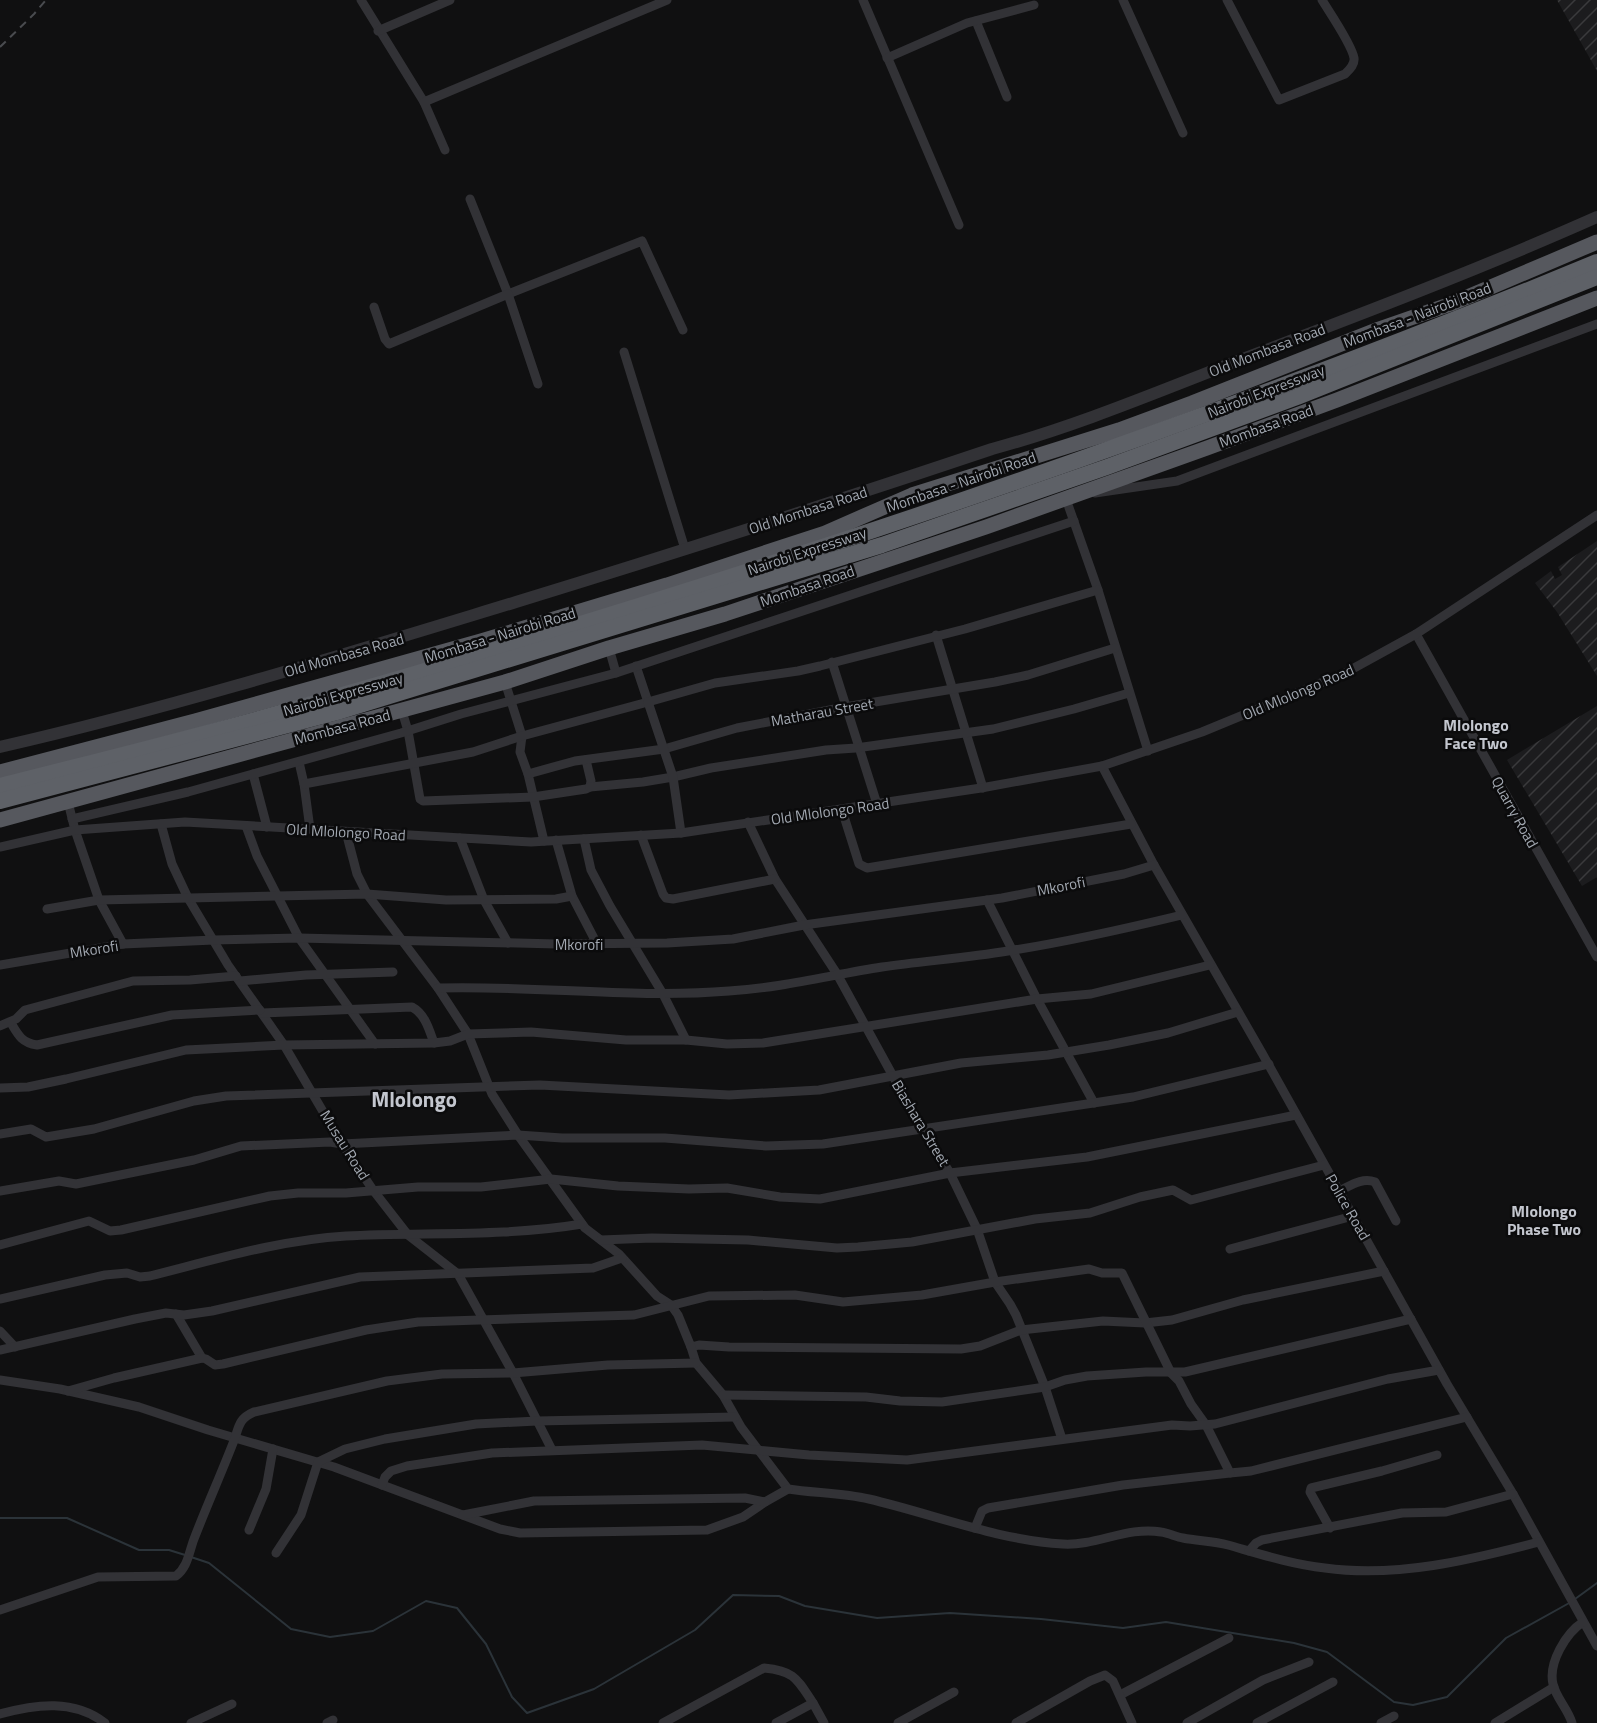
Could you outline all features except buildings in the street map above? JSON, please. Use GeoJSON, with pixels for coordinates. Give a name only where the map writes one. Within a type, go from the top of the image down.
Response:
{"type":"FeatureCollection","features":[{"type":"Feature","properties":{"kind":"highway","name":"Mombasa - Nairobi Road"},"geometry":{"type":"LineString","coordinates":[[0,772],[195,722],[481,641],[667,585],[825,533],[912,495],[1119,430],[1192,403],[1379,329],[1451,304],[1597,242]]}},
{"type":"Feature","properties":{"kind":"highway","name":"Nairobi Expressway"},"geometry":{"type":"LineString","coordinates":[[0,786],[291,710],[583,623],[826,546],[1195,418],[1468,316],[1597,262]]}},
{"type":"Feature","properties":{"kind":"highway","name":"Nairobi Expressway"},"geometry":{"type":"LineString","coordinates":[[0,801],[337,712],[882,545],[1107,467],[1297,397],[1597,277]]}},
{"type":"Feature","properties":{"kind":"highway","name":"Mombasa Road"},"geometry":{"type":"LineString","coordinates":[[0,820],[505,682],[725,614],[1072,497],[1337,400],[1597,298]]}},
{"type":"Feature","properties":{"kind":"street"},"geometry":{"type":"LineString","coordinates":[[361,0],[378,31],[424,102],[445,150]]}},
{"type":"Feature","properties":{"kind":"street"},"geometry":{"type":"LineString","coordinates":[[378,31],[450,0]]}},
{"type":"Feature","properties":{"kind":"street"},"geometry":{"type":"LineString","coordinates":[[424,102],[667,0]]}},
{"type":"Feature","properties":{"kind":"street"},"geometry":{"type":"LineString","coordinates":[[863,0],[959,225]]}},
{"type":"Feature","properties":{"kind":"street"},"geometry":{"type":"LineString","coordinates":[[1123,0],[1183,133]]}},
{"type":"Feature","properties":{"kind":"street"},"geometry":{"type":"LineString","coordinates":[[1227,0],[1279,100],[1345,74],[1353,66],[1354,59],[1350,48],[1322,0]]}},
{"type":"Feature","properties":{"kind":"street"},"geometry":{"type":"LineString","coordinates":[[887,58],[976,21],[1034,4]]}},
{"type":"Feature","properties":{"kind":"street"},"geometry":{"type":"LineString","coordinates":[[976,21],[1007,97]]}},
{"type":"Feature","properties":{"kind":"street"},"geometry":{"type":"LineString","coordinates":[[470,199],[508,294],[538,384]]}},
{"type":"Feature","properties":{"kind":"street","name":"Old Mombasa Road"},"geometry":{"type":"LineString","coordinates":[[0,747],[83,728],[315,664],[571,586],[1100,415],[1349,318],[1597,217]]}},
{"type":"Feature","properties":{"kind":"street"},"geometry":{"type":"LineString","coordinates":[[374,307],[385,339],[389,344],[642,241],[683,330]]}},
{"type":"Feature","properties":{"kind":"street"},"geometry":{"type":"LineString","coordinates":[[1148,751],[1074,521],[1072,497],[1177,482],[1597,324]]}},
{"type":"Feature","properties":{"kind":"street"},"geometry":{"type":"LineString","coordinates":[[624,352],[685,549]]}},
{"type":"Feature","properties":{"kind":"street","name":"Old Mlolongo Road"},"geometry":{"type":"LineString","coordinates":[[0,847],[75,831],[185,822],[544,841],[681,833],[983,788],[1102,766],[1202,732],[1345,673],[1416,634],[1597,515]]}},
{"type":"Feature","properties":{"kind":"street"},"geometry":{"type":"LineString","coordinates":[[72,819],[188,792],[461,714],[616,673],[1074,521]]}},
{"type":"Feature","properties":{"kind":"street"},"geometry":{"type":"LineString","coordinates":[[304,784],[473,752],[714,682],[798,671],[965,629],[1098,590]]}},
{"type":"Feature","properties":{"kind":"street","name":"Quarry Road"},"geometry":{"type":"LineString","coordinates":[[1416,634],[1597,957]]}},
{"type":"Feature","properties":{"kind":"street"},"geometry":{"type":"LineString","coordinates":[[936,635],[983,788]]}},
{"type":"Feature","properties":{"kind":"street"},"geometry":{"type":"LineString","coordinates":[[609,648],[616,673]]}},
{"type":"Feature","properties":{"kind":"street","name":"Matharau Street"},"geometry":{"type":"LineString","coordinates":[[528,774],[586,760],[664,749],[736,728],[1028,675],[1115,648]]}},
{"type":"Feature","properties":{"kind":"street"},"geometry":{"type":"LineString","coordinates":[[832,662],[877,804]]}},
{"type":"Feature","properties":{"kind":"street"},"geometry":{"type":"LineString","coordinates":[[636,666],[673,777],[681,833]]}},
{"type":"Feature","properties":{"kind":"street"},"geometry":{"type":"LineString","coordinates":[[505,682],[522,736],[520,752],[528,774],[544,841]]}},
{"type":"Feature","properties":{"kind":"street"},"geometry":{"type":"LineString","coordinates":[[402,711],[408,731],[420,799],[423,801],[533,797],[590,787],[630,784],[711,768],[826,750],[861,748],[1020,723],[1129,693]]}},
{"type":"Feature","properties":{"kind":"street"},"geometry":{"type":"LineString","coordinates":[[586,760],[591,781],[590,787]]}},
{"type":"Feature","properties":{"kind":"street"},"geometry":{"type":"LineString","coordinates":[[299,762],[310,830]]}},
{"type":"Feature","properties":{"kind":"street","name":"Police Road"},"geometry":{"type":"LineString","coordinates":[[1102,766],[1131,824],[1210,965],[1269,1064],[1323,1165],[1439,1370],[1513,1494],[1597,1646]]}},
{"type":"Feature","properties":{"kind":"street"},"geometry":{"type":"LineString","coordinates":[[253,774],[267,827]]}},
{"type":"Feature","properties":{"kind":"street"},"geometry":{"type":"LineString","coordinates":[[68,802],[75,831],[99,900],[123,944]]}},
{"type":"Feature","properties":{"kind":"street"},"geometry":{"type":"LineString","coordinates":[[842,810],[854,854],[859,864],[867,868],[1131,824]]}},
{"type":"Feature","properties":{"kind":"street","name":"Biashara Street"},"geometry":{"type":"LineString","coordinates":[[748,822],[775,879],[837,974],[922,1129],[950,1173],[977,1229],[995,1282],[1010,1304],[1022,1330],[1045,1387],[1062,1439]]}},
{"type":"Feature","properties":{"kind":"street","name":"Musau Road"},"geometry":{"type":"LineString","coordinates":[[161,824],[172,864],[188,898],[238,979],[284,1045],[342,1144],[373,1190],[408,1235],[458,1274],[513,1372],[552,1450]]}},
{"type":"Feature","properties":{"kind":"street"},"geometry":{"type":"LineString","coordinates":[[246,826],[257,856],[299,938],[375,1044]]}},
{"type":"Feature","properties":{"kind":"street"},"geometry":{"type":"LineString","coordinates":[[346,832],[357,874],[367,894],[438,988],[468,1034],[489,1087],[518,1135],[582,1224],[622,1258],[657,1296],[671,1305],[678,1315],[696,1363],[723,1395],[735,1417],[788,1490]]}},
{"type":"Feature","properties":{"kind":"street"},"geometry":{"type":"LineString","coordinates":[[640,835],[666,898],[673,899],[775,879]]}},
{"type":"Feature","properties":{"kind":"street"},"geometry":{"type":"LineString","coordinates":[[460,838],[484,900],[508,943]]}},
{"type":"Feature","properties":{"kind":"street"},"geometry":{"type":"LineString","coordinates":[[584,839],[591,870],[663,994],[686,1040]]}},
{"type":"Feature","properties":{"kind":"street"},"geometry":{"type":"LineString","coordinates":[[556,840],[572,896],[597,944]]}},
{"type":"Feature","properties":{"kind":"street","name":"Mkorofi"},"geometry":{"type":"LineString","coordinates":[[0,965],[123,944],[214,940],[299,938],[632,944],[733,939],[804,925],[987,900],[1124,874],[1154,865]]}},
{"type":"Feature","properties":{"kind":"street"},"geometry":{"type":"LineString","coordinates":[[47,909],[99,900],[367,894],[446,900],[556,899],[572,896]]}},
{"type":"Feature","properties":{"kind":"street"},"geometry":{"type":"LineString","coordinates":[[987,900],[1037,999],[1094,1103]]}},
{"type":"Feature","properties":{"kind":"street"},"geometry":{"type":"LineString","coordinates":[[438,988],[488,986],[525,990],[663,994],[730,992],[784,985],[837,974],[1012,950],[1091,936],[1182,915]]}},
{"type":"Feature","properties":{"kind":"street"},"geometry":{"type":"LineString","coordinates":[[0,1088],[28,1087],[186,1050],[284,1045],[434,1043],[450,1041],[468,1034],[531,1032],[626,1040],[686,1040],[727,1044],[764,1043],[1037,999],[1091,994],[1210,965]]}},
{"type":"Feature","properties":{"kind":"street"},"geometry":{"type":"LineString","coordinates":[[0,1026],[11,1023],[25,1010],[133,981],[393,972]]}},
{"type":"Feature","properties":{"kind":"street"},"geometry":{"type":"LineString","coordinates":[[11,1023],[20,1038],[27,1043],[37,1045],[144,1019],[172,1015],[412,1007],[418,1010],[424,1018],[434,1043]]}},
{"type":"Feature","properties":{"kind":"street"},"geometry":{"type":"LineString","coordinates":[[0,1134],[31,1129],[46,1137],[94,1129],[194,1101],[226,1096],[540,1085],[729,1095],[819,1090],[961,1064],[1067,1052],[1168,1032],[1238,1012]]}},
{"type":"Feature","properties":{"kind":"street"},"geometry":{"type":"LineString","coordinates":[[0,1191],[59,1181],[76,1185],[194,1160],[241,1146],[330,1142],[342,1144],[518,1135],[562,1138],[665,1138],[766,1146],[823,1144],[1133,1097],[1269,1064]]}},
{"type":"Feature","properties":{"kind":"street"},"geometry":{"type":"LineString","coordinates":[[0,1245],[89,1221],[110,1231],[121,1230],[270,1196],[298,1193],[346,1193],[418,1187],[481,1186],[551,1179],[689,1189],[727,1188],[780,1197],[820,1199],[950,1173],[1087,1157],[1296,1115]]}},
{"type":"Feature","properties":{"kind":"street"},"geometry":{"type":"LineString","coordinates":[[601,1240],[652,1238],[748,1240],[837,1248],[912,1242],[1035,1219],[1090,1213],[1140,1197],[1173,1190],[1191,1200],[1323,1165]]}},
{"type":"Feature","properties":{"kind":"street"},"geometry":{"type":"LineString","coordinates":[[1339,1191],[1361,1181],[1375,1182],[1396,1221]]}},
{"type":"Feature","properties":{"kind":"street"},"geometry":{"type":"LineString","coordinates":[[1230,1249],[1353,1216]]}},
{"type":"Feature","properties":{"kind":"street"},"geometry":{"type":"LineString","coordinates":[[0,1299],[105,1275],[127,1273],[140,1277],[150,1276],[300,1241],[345,1236],[524,1231],[582,1224]]}},
{"type":"Feature","properties":{"kind":"street"},"geometry":{"type":"LineString","coordinates":[[0,1350],[166,1313],[184,1315],[222,1309],[360,1277],[593,1268],[622,1258]]}},
{"type":"Feature","properties":{"kind":"street"},"geometry":{"type":"LineString","coordinates":[[68,1391],[202,1358],[215,1365],[223,1364],[366,1330],[418,1322],[634,1315],[709,1296],[795,1295],[843,1302],[922,1295],[1089,1269],[1102,1273],[1120,1272],[1171,1372],[1206,1425],[1230,1473]]}},
{"type":"Feature","properties":{"kind":"street"},"geometry":{"type":"LineString","coordinates":[[691,1347],[699,1345],[961,1349],[980,1346],[1022,1330],[1103,1321],[1145,1323],[1172,1320],[1243,1300],[1384,1271]]}},
{"type":"Feature","properties":{"kind":"street"},"geometry":{"type":"LineString","coordinates":[[176,1314],[202,1358]]}},
{"type":"Feature","properties":{"kind":"street"},"geometry":{"type":"LineString","coordinates":[[723,1395],[866,1397],[942,1402],[1045,1387],[1087,1376],[1185,1372],[1249,1359],[1337,1335],[1411,1319]]}},
{"type":"Feature","properties":{"kind":"street"},"geometry":{"type":"LineString","coordinates":[[0,1331],[15,1347]]}},
{"type":"Feature","properties":{"kind":"street"},"geometry":{"type":"LineString","coordinates":[[0,1610],[98,1577],[176,1576],[186,1563],[239,1423],[244,1416],[254,1412],[387,1381],[442,1374],[513,1372],[608,1365],[696,1363]]}},
{"type":"Feature","properties":{"kind":"street"},"geometry":{"type":"LineString","coordinates":[[382,1485],[391,1472],[407,1466],[492,1453],[552,1450],[702,1445],[809,1455],[908,1460],[1172,1425],[1206,1425],[1236,1420],[1273,1408],[1388,1379],[1439,1370]]}},
{"type":"Feature","properties":{"kind":"street"},"geometry":{"type":"LineString","coordinates":[[0,1380],[68,1391],[139,1407],[318,1462],[500,1529],[520,1533],[707,1530],[743,1517],[788,1490],[866,1498],[975,1528],[1035,1541],[1065,1544],[1088,1542],[1137,1532],[1160,1532],[1182,1538],[1225,1544],[1269,1558],[1326,1569],[1369,1571],[1430,1566],[1490,1555],[1539,1542]]}},
{"type":"Feature","properties":{"kind":"street"},"geometry":{"type":"LineString","coordinates":[[276,1553],[301,1515],[318,1462],[345,1449],[417,1432],[476,1424],[735,1417]]}},
{"type":"Feature","properties":{"kind":"street"},"geometry":{"type":"LineString","coordinates":[[975,1528],[982,1511],[988,1508],[1123,1485],[1251,1471],[1467,1417]]}},
{"type":"Feature","properties":{"kind":"street"},"geometry":{"type":"LineString","coordinates":[[249,1530],[266,1489],[273,1449]]}},
{"type":"Feature","properties":{"kind":"street"},"geometry":{"type":"LineString","coordinates":[[1330,1528],[1310,1492],[1311,1488],[1437,1455]]}},
{"type":"Feature","properties":{"kind":"street"},"geometry":{"type":"LineString","coordinates":[[1249,1551],[1256,1542],[1262,1540],[1402,1513],[1446,1512],[1513,1494]]}},
{"type":"Feature","properties":{"kind":"street"},"geometry":{"type":"LineString","coordinates":[[463,1515],[534,1501],[745,1498],[765,1502]]}},
{"type":"Feature","properties":{"kind":"street"},"geometry":{"type":"LineString","coordinates":[[1572,1723],[1552,1682],[1554,1665],[1562,1642],[1572,1629],[1583,1622]]}},
{"type":"Feature","properties":{"kind":"street"},"geometry":{"type":"LineString","coordinates":[[1120,1695],[1229,1638]]}},
{"type":"Feature","properties":{"kind":"street"},"geometry":{"type":"LineString","coordinates":[[1187,1723],[1263,1680],[1309,1662]]}},
{"type":"Feature","properties":{"kind":"street"},"geometry":{"type":"LineString","coordinates":[[663,1723],[764,1668],[780,1670],[796,1677],[824,1723]]}},
{"type":"Feature","properties":{"kind":"street"},"geometry":{"type":"LineString","coordinates":[[1016,1723],[1090,1681],[1106,1675],[1113,1681],[1132,1723]]}},
{"type":"Feature","properties":{"kind":"street"},"geometry":{"type":"LineString","coordinates":[[1257,1723],[1333,1682]]}},
{"type":"Feature","properties":{"kind":"street"},"geometry":{"type":"LineString","coordinates":[[1495,1723],[1554,1688]]}},
{"type":"Feature","properties":{"kind":"street"},"geometry":{"type":"LineString","coordinates":[[897,1723],[954,1692]]}},
{"type":"Feature","properties":{"kind":"street"},"geometry":{"type":"LineString","coordinates":[[776,1723],[813,1703]]}},
{"type":"Feature","properties":{"kind":"street"},"geometry":{"type":"LineString","coordinates":[[191,1723],[232,1704]]}},
{"type":"Feature","properties":{"kind":"street"},"geometry":{"type":"LineString","coordinates":[[0,1714],[38,1706],[59,1706],[79,1708],[93,1714],[104,1723]]}},
{"type":"Feature","properties":{"kind":"street"},"geometry":{"type":"LineString","coordinates":[[1381,1723],[1394,1716]]}},
{"type":"Feature","properties":{"kind":"shaded area"},"geometry":{"type":"Polygon","coordinates":[[[1557,0],[1597,0],[1597,71],[1557,0]]]}},
{"type":"Feature","properties":{"kind":"shaded area"},"geometry":{"type":"Polygon","coordinates":[[[1597,541],[1597,676],[1557,612],[1535,583],[1551,571],[1555,579],[1562,575],[1558,567],[1597,541]]]}},
{"type":"Feature","properties":{"kind":"shaded area"},"geometry":{"type":"Polygon","coordinates":[[[1597,706],[1597,877],[1582,886],[1507,760],[1597,706]]]}},
{"type":"Feature","properties":{"kind":"waterway"},"geometry":{"type":"LineString","coordinates":[[0,1518],[67,1518],[139,1550],[169,1550],[185,1555]]}},
{"type":"Feature","properties":{"kind":"waterway"},"geometry":{"type":"LineString","coordinates":[[191,1557],[209,1563],[291,1629],[330,1637],[373,1631],[426,1601],[457,1608],[486,1644],[512,1697],[527,1713],[594,1689],[695,1630],[733,1595],[779,1596],[805,1606],[877,1618],[950,1613],[1041,1619],[1123,1628],[1166,1622],[1294,1643],[1327,1652],[1394,1702],[1413,1705],[1447,1697],[1506,1638],[1571,1602]]}},
{"type":"Feature","properties":{"kind":"waterway"},"geometry":{"type":"LineString","coordinates":[[1575,1599],[1597,1583]]}},
{"type":"Feature","properties":{"kind":"railway"},"geometry":{"type":"LineString","coordinates":[[0,47],[46,0]]}},
{"type":"Feature","properties":{"kind":"district","name":"Mlolongo Face Two"},"geometry":{"type":"Point","coordinates":[1476,734]}},
{"type":"Feature","properties":{"kind":"district","name":"Mlolongo"},"geometry":{"type":"Point","coordinates":[414,1099]}},
{"type":"Feature","properties":{"kind":"district","name":"Mlolongo Phase Two"},"geometry":{"type":"Point","coordinates":[1544,1220]}}]}
